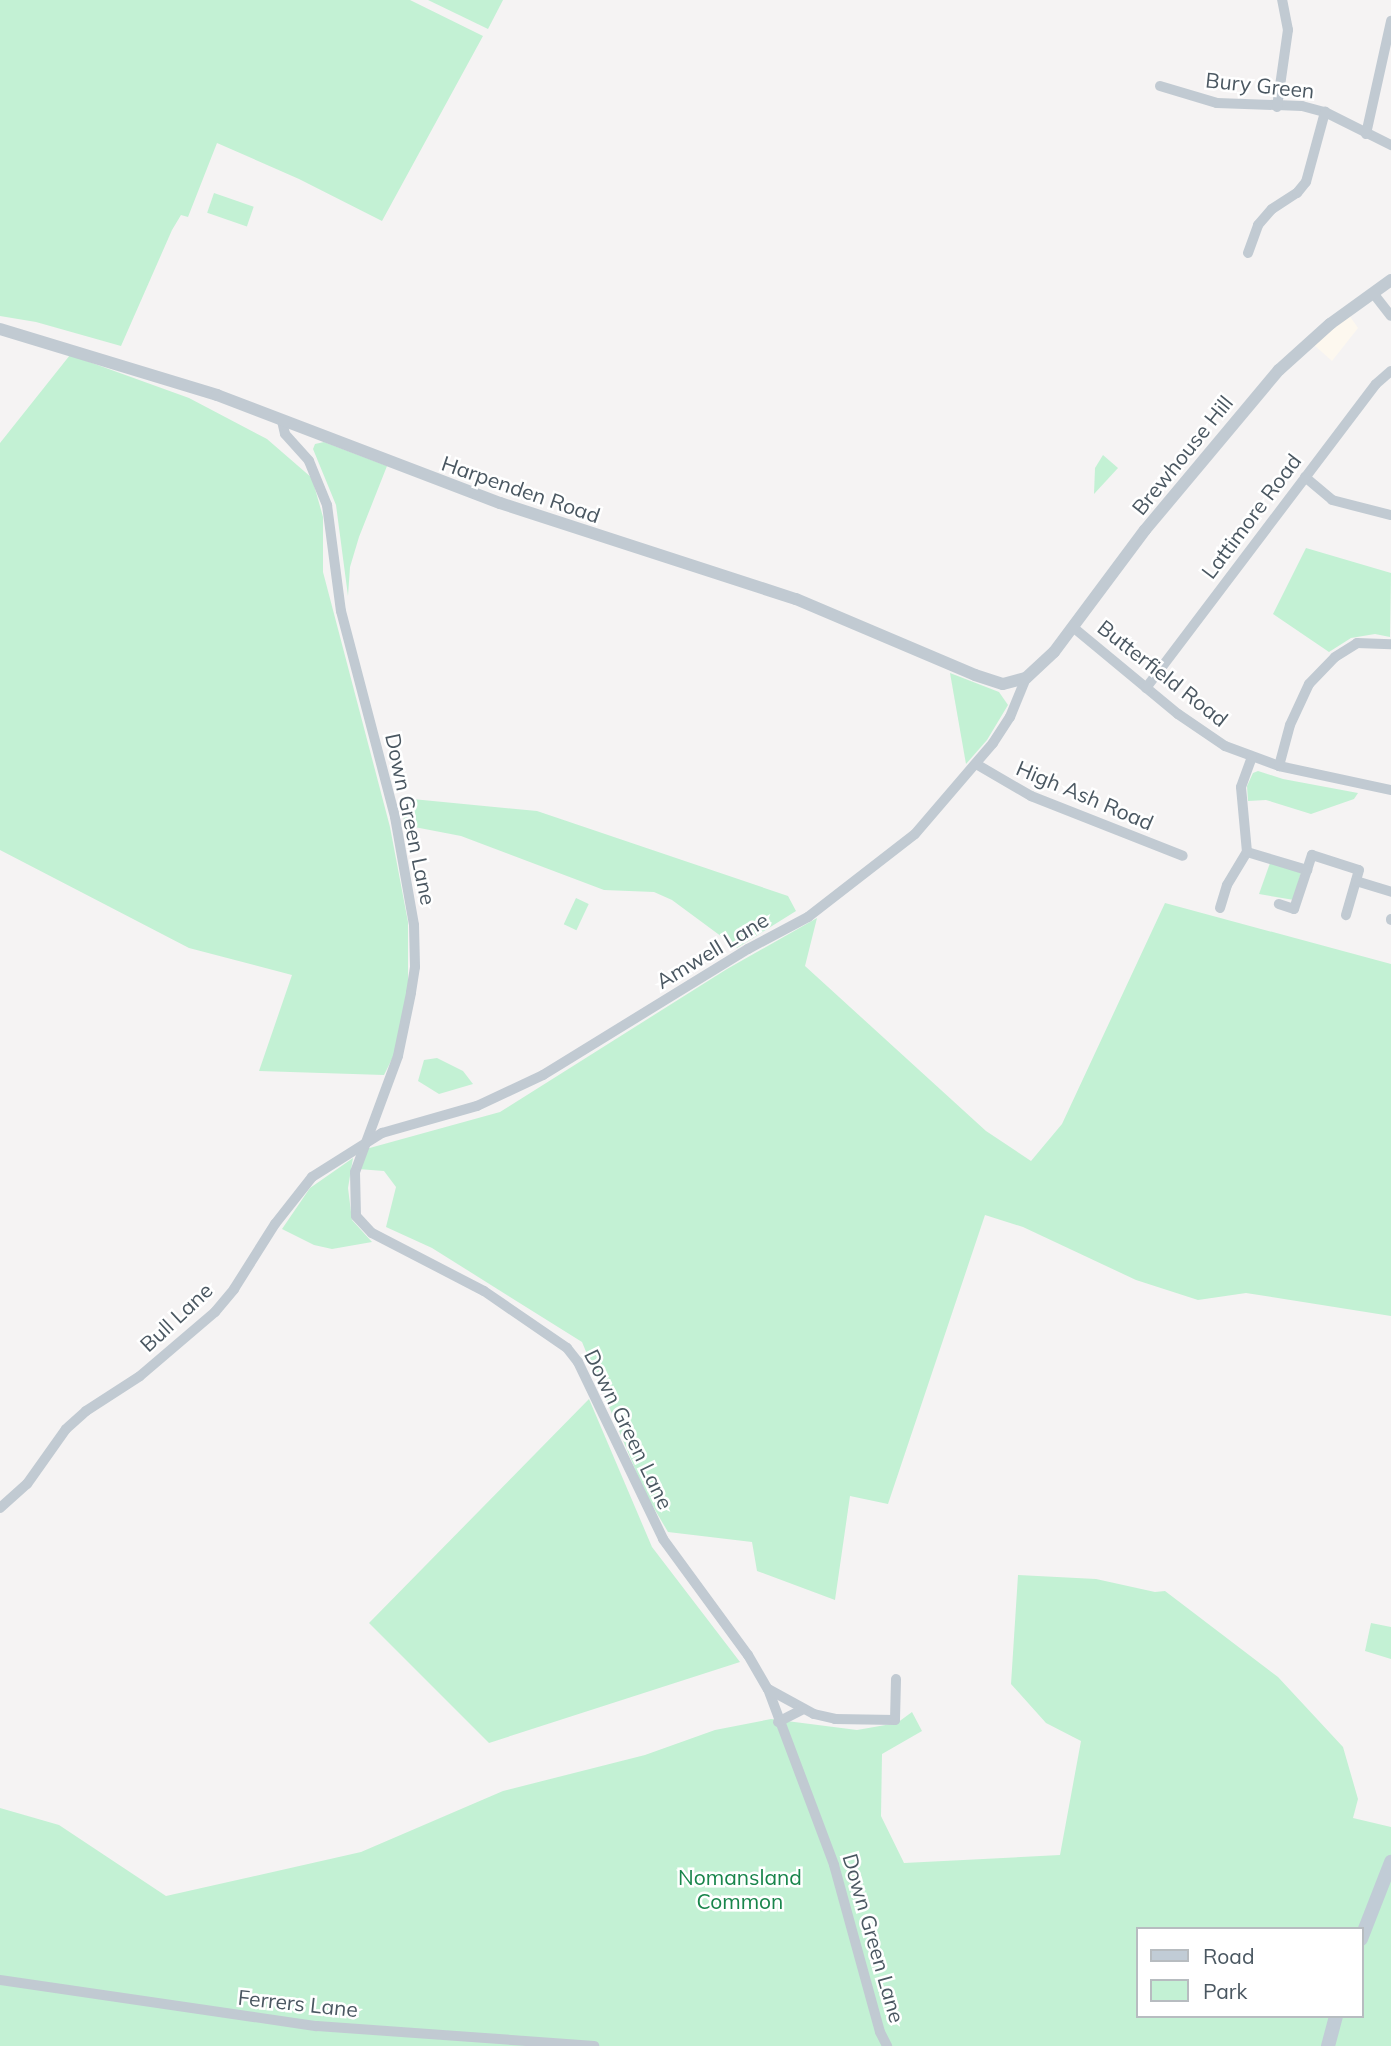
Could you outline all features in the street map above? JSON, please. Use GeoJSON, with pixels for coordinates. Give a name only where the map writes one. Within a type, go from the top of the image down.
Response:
{"type":"FeatureCollection","features":[{"type":"Feature","properties":{"kind":"main road"},"geometry":{"type":"LineString","coordinates":[[1363,1934],[1391,1862]]}},
{"type":"Feature","properties":{"kind":"main road"},"geometry":{"type":"LineString","coordinates":[[1328,2046],[1335,2018]]}},
{"type":"Feature","properties":{"kind":"street"},"geometry":{"type":"LineString","coordinates":[[1277,107],[1287,30],[1282,0]]}},
{"type":"Feature","properties":{"kind":"street"},"geometry":{"type":"LineString","coordinates":[[1366,134],[1391,21]]}},
{"type":"Feature","properties":{"kind":"street","name":"Bury Green"},"geometry":{"type":"LineString","coordinates":[[1160,86],[1217,103],[1302,106],[1325,112],[1391,145]]}},
{"type":"Feature","properties":{"kind":"street"},"geometry":{"type":"LineString","coordinates":[[1248,253],[1258,225],[1272,209],[1297,193],[1306,182],[1325,112]]}},
{"type":"Feature","properties":{"kind":"street","name":"Brewhouse Hill"},"geometry":{"type":"LineString","coordinates":[[1027,678],[1074,628],[1122,558],[1262,388],[1317,334],[1391,280]]}},
{"type":"Feature","properties":{"kind":"street"},"geometry":{"type":"LineString","coordinates":[[1373,293],[1391,316]]}},
{"type":"Feature","properties":{"kind":"street","name":"Harpenden Road"},"geometry":{"type":"LineString","coordinates":[[0,329],[218,395],[418,474],[571,528],[796,599],[975,675],[1003,684]]}},
{"type":"Feature","properties":{"kind":"street","name":"Lattimore Road"},"geometry":{"type":"LineString","coordinates":[[1146,688],[1376,384],[1391,372]]}},
{"type":"Feature","properties":{"kind":"street","name":"Down Green Lane"},"geometry":{"type":"LineString","coordinates":[[282,421],[285,434],[309,461],[327,505],[341,611],[397,825],[414,925],[415,967],[398,1055],[355,1171],[356,1216],[372,1233],[452,1272],[567,1348],[590,1386],[663,1539],[748,1655],[768,1689],[778,1722],[834,1865],[880,2032],[887,2046]]}},
{"type":"Feature","properties":{"kind":"street"},"geometry":{"type":"LineString","coordinates":[[1305,477],[1332,500],[1391,514]]}},
{"type":"Feature","properties":{"kind":"street","name":"Butterfield Road"},"geometry":{"type":"LineString","coordinates":[[1074,628],[1146,688],[1216,739],[1252,757],[1279,766],[1391,790]]}},
{"type":"Feature","properties":{"kind":"street"},"geometry":{"type":"LineString","coordinates":[[1279,766],[1290,725],[1309,684],[1335,657],[1357,643],[1391,645]]}},
{"type":"Feature","properties":{"kind":"street"},"geometry":{"type":"LineString","coordinates":[[1017,703],[1003,684],[1027,678]]}},
{"type":"Feature","properties":{"kind":"street","name":"Amwell Lane"},"geometry":{"type":"LineString","coordinates":[[364,1142],[382,1133],[477,1106],[543,1075],[748,949],[808,917],[915,834],[976,764],[1017,703],[1027,678]]}},
{"type":"Feature","properties":{"kind":"street"},"geometry":{"type":"LineString","coordinates":[[1220,908],[1227,885],[1247,852],[1241,787],[1252,757]]}},
{"type":"Feature","properties":{"kind":"street","name":"High Ash Road"},"geometry":{"type":"LineString","coordinates":[[976,764],[1031,796],[1183,856]]}},
{"type":"Feature","properties":{"kind":"street"},"geometry":{"type":"LineString","coordinates":[[1247,852],[1307,870]]}},
{"type":"Feature","properties":{"kind":"street"},"geometry":{"type":"LineString","coordinates":[[1279,904],[1294,909],[1312,855],[1359,870],[1346,915]]}},
{"type":"Feature","properties":{"kind":"street"},"geometry":{"type":"LineString","coordinates":[[1356,881],[1391,892]]}},
{"type":"Feature","properties":{"kind":"street","name":"Bull Lane"},"geometry":{"type":"LineString","coordinates":[[0,1508],[27,1484],[66,1429],[86,1411],[140,1376],[215,1312],[234,1289],[275,1224],[312,1177],[364,1142]]}},
{"type":"Feature","properties":{"kind":"street"},"geometry":{"type":"LineString","coordinates":[[768,1689],[803,1709],[835,1719],[895,1720],[895,1679]]}},
{"type":"Feature","properties":{"kind":"street"},"geometry":{"type":"LineString","coordinates":[[778,1722],[803,1709]]}},
{"type":"Feature","properties":{"kind":"street","name":"Ferrers Lane"},"geometry":{"type":"LineString","coordinates":[[0,1980],[317,2026],[594,2046]]}},
{"type":"Feature","properties":{"kind":"shaded area"},"geometry":{"type":"Polygon","coordinates":[[[1349,315],[1358,328],[1332,361],[1313,344],[1349,315]]]}},
{"type":"Feature","properties":{"kind":"green space"},"geometry":{"type":"Polygon","coordinates":[[[0,0],[410,0],[483,36],[382,221],[299,179],[217,143],[188,217],[181,215],[172,230],[121,346],[36,322],[0,316],[0,0]]]}},
{"type":"Feature","properties":{"kind":"green space"},"geometry":{"type":"Polygon","coordinates":[[[428,0],[503,0],[488,29],[428,0]]]}},
{"type":"Feature","properties":{"kind":"green space"},"geometry":{"type":"Polygon","coordinates":[[[214,193],[254,207],[247,227],[207,213],[214,193]]]}},
{"type":"Feature","properties":{"kind":"green space"},"geometry":{"type":"Polygon","coordinates":[[[70,355],[189,398],[267,439],[312,478],[323,517],[323,572],[390,827],[408,922],[408,997],[395,1053],[384,1075],[259,1071],[292,975],[189,948],[0,850],[0,443],[70,355]]]}},
{"type":"Feature","properties":{"kind":"green space"},"geometry":{"type":"Polygon","coordinates":[[[324,442],[387,466],[350,567],[348,596],[336,505],[313,449],[315,444],[324,442]]]}},
{"type":"Feature","properties":{"kind":"green space"},"geometry":{"type":"Polygon","coordinates":[[[1103,455],[1118,468],[1094,494],[1095,468],[1103,455]]]}},
{"type":"Feature","properties":{"kind":"green space"},"geometry":{"type":"Polygon","coordinates":[[[1306,548],[1391,573],[1390,637],[1375,634],[1351,638],[1329,652],[1273,614],[1306,548]]]}},
{"type":"Feature","properties":{"kind":"green space"},"geometry":{"type":"Polygon","coordinates":[[[950,673],[999,692],[1008,705],[987,740],[966,764],[950,673]]]}},
{"type":"Feature","properties":{"kind":"green space"},"geometry":{"type":"Polygon","coordinates":[[[1258,771],[1283,779],[1358,793],[1354,799],[1311,814],[1266,800],[1248,801],[1247,786],[1253,773],[1258,771]]]}},
{"type":"Feature","properties":{"kind":"green space"},"geometry":{"type":"Polygon","coordinates":[[[402,798],[537,811],[788,896],[796,911],[737,948],[672,900],[654,892],[604,890],[461,836],[404,825],[402,798]]]}},
{"type":"Feature","properties":{"kind":"green space"},"geometry":{"type":"Polygon","coordinates":[[[1270,863],[1301,872],[1294,900],[1259,894],[1270,863]]]}},
{"type":"Feature","properties":{"kind":"green space"},"geometry":{"type":"Polygon","coordinates":[[[576,898],[589,904],[576,930],[564,924],[576,898]]]}},
{"type":"Feature","properties":{"kind":"green space"},"geometry":{"type":"Polygon","coordinates":[[[1165,903],[1391,964],[1391,1316],[1246,1293],[1198,1300],[1136,1280],[1023,1227],[985,1215],[888,1504],[850,1496],[835,1600],[757,1571],[752,1542],[668,1532],[645,1493],[582,1342],[432,1248],[386,1227],[396,1187],[384,1171],[358,1169],[366,1149],[500,1112],[727,969],[817,918],[805,966],[986,1131],[1031,1161],[1062,1124],[1165,903]]]}},
{"type":"Feature","properties":{"kind":"green space"},"geometry":{"type":"Polygon","coordinates":[[[437,1058],[463,1071],[473,1084],[439,1094],[418,1081],[424,1060],[437,1058]]]}},
{"type":"Feature","properties":{"kind":"green space"},"geometry":{"type":"Polygon","coordinates":[[[353,1158],[348,1188],[352,1220],[372,1242],[332,1249],[314,1245],[282,1229],[310,1188],[353,1158]]]}},
{"type":"Feature","properties":{"kind":"green space"},"geometry":{"type":"Polygon","coordinates":[[[589,1399],[652,1547],[740,1662],[489,1743],[369,1623],[589,1399]]]}},
{"type":"Feature","properties":{"kind":"green space","name":"Nomansland Common"},"geometry":{"type":"Polygon","coordinates":[[[1018,1575],[1096,1579],[1155,1592],[1165,1591],[1278,1677],[1343,1747],[1358,1799],[1353,1818],[1391,1827],[1391,2046],[0,2046],[0,1808],[59,1825],[166,1896],[361,1852],[503,1791],[645,1755],[715,1730],[771,1719],[857,1730],[897,1723],[912,1712],[922,1731],[882,1754],[881,1816],[904,1863],[1060,1855],[1081,1741],[1046,1723],[1011,1684],[1018,1575]]]}},
{"type":"Feature","properties":{"kind":"green space"},"geometry":{"type":"Polygon","coordinates":[[[1371,1623],[1391,1627],[1391,1659],[1365,1651],[1371,1623]]]}}]}
